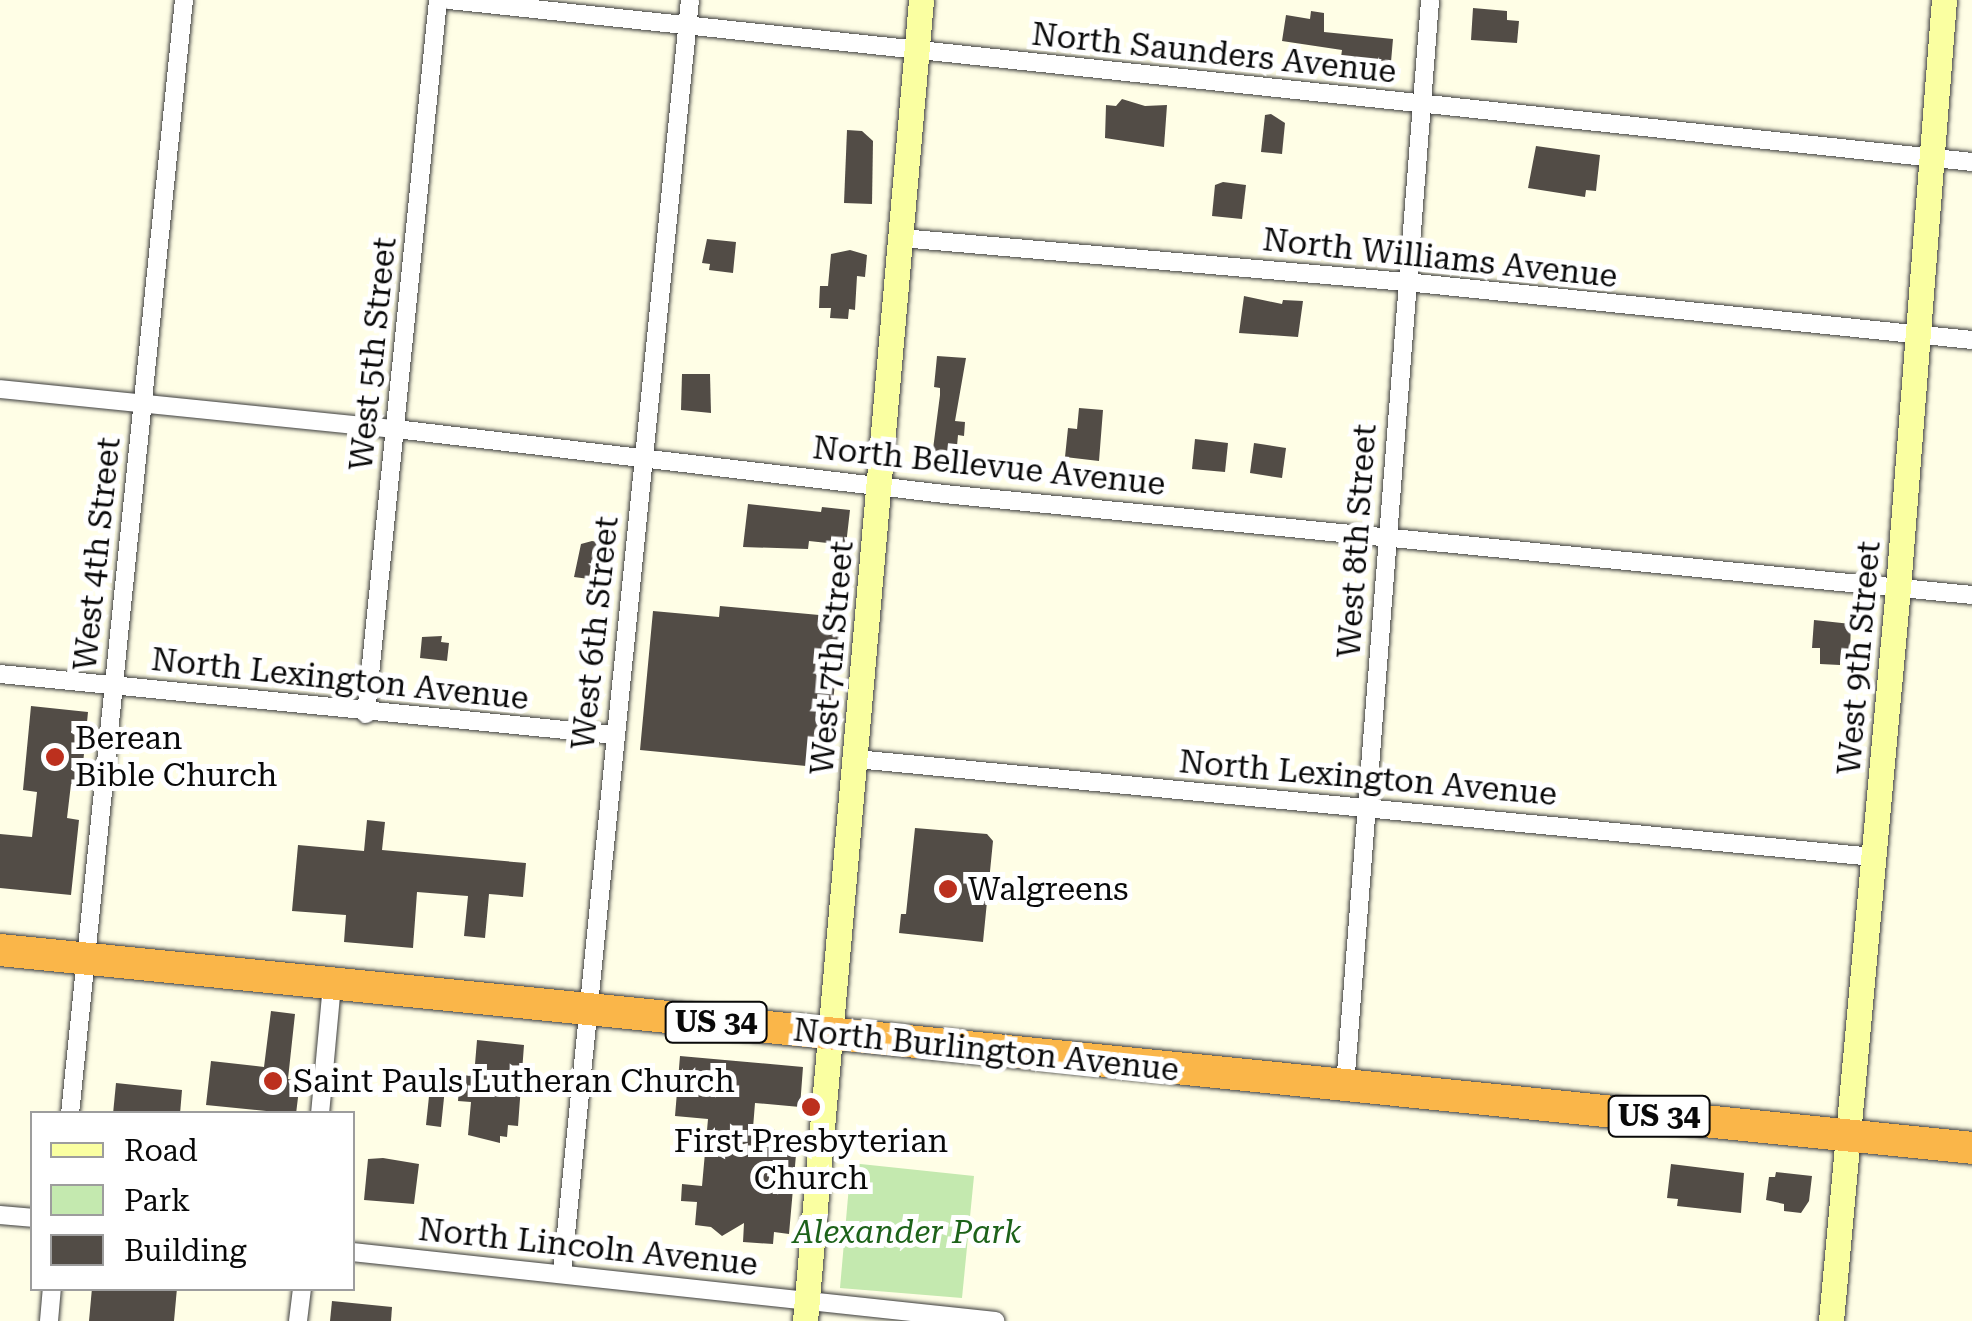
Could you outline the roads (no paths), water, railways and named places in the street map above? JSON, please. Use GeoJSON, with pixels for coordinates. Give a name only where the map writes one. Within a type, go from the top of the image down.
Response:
{"type":"FeatureCollection","features":[{"type":"Feature","properties":{"kind":"highway","name":"North Burlington Avenue"},"geometry":{"type":"LineString","coordinates":[[0,950],[1972,1148]]}},
{"type":"Feature","properties":{"kind":"street","name":"West 4th Street"},"geometry":{"type":"LineString","coordinates":[[70,1111],[184,0]]}},
{"type":"Feature","properties":{"kind":"street","name":"West 5th Street"},"geometry":{"type":"LineString","coordinates":[[366,714],[438,0]]}},
{"type":"Feature","properties":{"kind":"street","name":"North Saunders Avenue"},"geometry":{"type":"LineString","coordinates":[[449,0],[1972,162]]}},
{"type":"Feature","properties":{"kind":"street","name":"West 6th Street"},"geometry":{"type":"LineString","coordinates":[[562,1273],[690,0]]}},
{"type":"Feature","properties":{"kind":"street","name":"West 7th Street"},"geometry":{"type":"LineString","coordinates":[[806,1311],[921,0]]}},
{"type":"Feature","properties":{"kind":"street","name":"West 8th Street"},"geometry":{"type":"LineString","coordinates":[[1345,1086],[1430,0]]}},
{"type":"Feature","properties":{"kind":"street","name":"West 9th Street"},"geometry":{"type":"LineString","coordinates":[[1831,1321],[1898,588],[1944,0]]}},
{"type":"Feature","properties":{"kind":"street","name":"North Williams Avenue"},"geometry":{"type":"LineString","coordinates":[[901,238],[1406,282],[1972,340]]}},
{"type":"Feature","properties":{"kind":"street","name":"North Bellevue Avenue"},"geometry":{"type":"LineString","coordinates":[[0,389],[396,429],[880,486],[1972,595]]}},
{"type":"Feature","properties":{"kind":"street","name":"North Lexington Avenue"},"geometry":{"type":"LineString","coordinates":[[0,674],[366,714],[615,735]]}},
{"type":"Feature","properties":{"kind":"street","name":"North Lexington Avenue"},"geometry":{"type":"LineString","coordinates":[[856,759],[1874,857]]}},
{"type":"Feature","properties":{"kind":"street"},"geometry":{"type":"LineString","coordinates":[[320,1111],[332,984]]}},
{"type":"Feature","properties":{"kind":"street"},"geometry":{"type":"LineString","coordinates":[[0,1215],[30,1218]]}},
{"type":"Feature","properties":{"kind":"street","name":"North Lincoln Avenue"},"geometry":{"type":"LineString","coordinates":[[355,1252],[562,1273],[806,1311],[995,1321]]}},
{"type":"Feature","properties":{"kind":"street"},"geometry":{"type":"LineString","coordinates":[[49,1321],[52,1291]]}},
{"type":"Feature","properties":{"kind":"street"},"geometry":{"type":"LineString","coordinates":[[298,1321],[302,1291]]}},
{"type":"Feature","properties":{"kind":"place","name":"Berean Bible Church"},"geometry":{"type":"Point","coordinates":[55,757]}},
{"type":"Feature","properties":{"kind":"place","name":"Walgreens"},"geometry":{"type":"Point","coordinates":[948,889]}},
{"type":"Feature","properties":{"kind":"place","name":"Saint Pauls Lutheran Church"},"geometry":{"type":"Point","coordinates":[273,1081]}},
{"type":"Feature","properties":{"kind":"place","name":"First Presbyterian Church"},"geometry":{"type":"Point","coordinates":[811,1107]}},
{"type":"Feature","properties":{"kind":"park label","name":"Alexander Park"},"geometry":{"type":"Point","coordinates":[907,1232]}}]}
